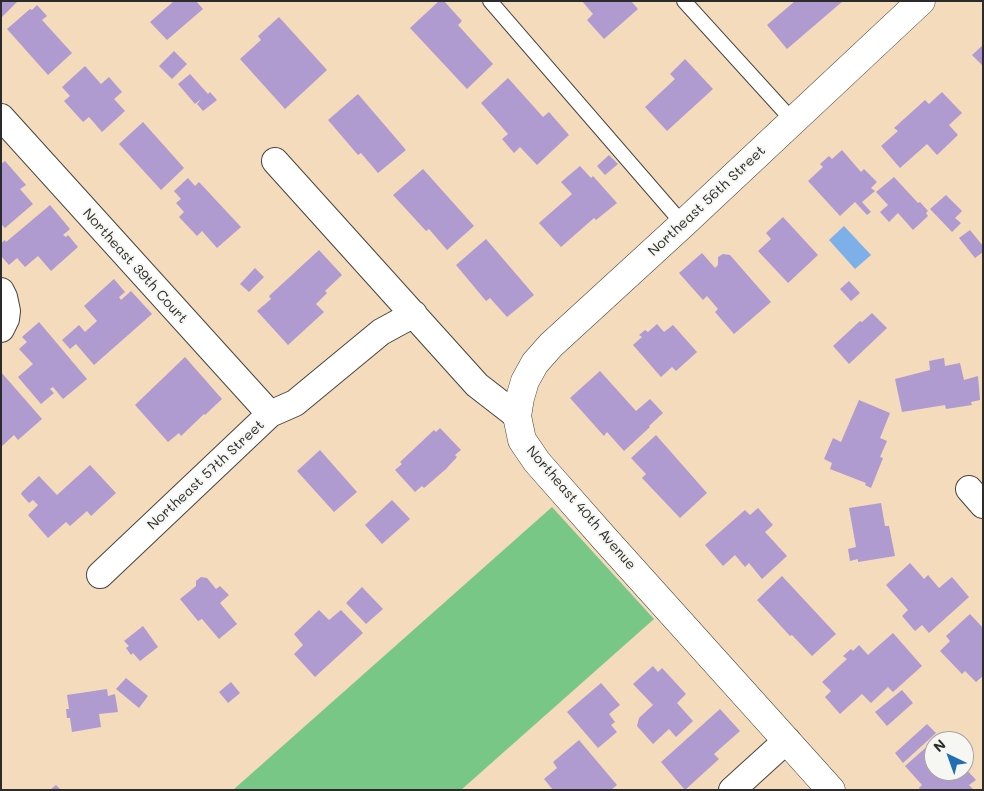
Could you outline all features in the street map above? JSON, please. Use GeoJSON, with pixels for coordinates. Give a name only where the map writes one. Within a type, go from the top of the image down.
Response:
{"type":"FeatureCollection","features":[{"type":"Feature","properties":{"kind":"street","name":"Northeast 56th Street"},"geometry":{"type":"LineString","coordinates":[[517,416],[525,382],[535,363],[551,345],[684,224],[921,1]]}},
{"type":"Feature","properties":{"kind":"street","name":"Northeast 39th Court"},"geometry":{"type":"LineString","coordinates":[[1,118],[270,414]]}},
{"type":"Feature","properties":{"kind":"street"},"geometry":{"type":"LineString","coordinates":[[274,161],[477,385],[517,416]]}},
{"type":"Feature","properties":{"kind":"street"},"geometry":{"type":"LineString","coordinates":[[1,291],[7,311],[6,319],[1,329]]}},
{"type":"Feature","properties":{"kind":"street","name":"Northeast 57th Street"},"geometry":{"type":"LineString","coordinates":[[100,575],[270,414],[295,403],[381,332],[414,314]]}},
{"type":"Feature","properties":{"kind":"street","name":"Northeast 40th Avenue"},"geometry":{"type":"LineString","coordinates":[[517,416],[522,440],[537,462],[604,539],[831,790]]}},
{"type":"Feature","properties":{"kind":"street"},"geometry":{"type":"LineString","coordinates":[[732,790],[787,740]]}},
{"type":"Feature","properties":{"kind":"lane"},"geometry":{"type":"LineString","coordinates":[[490,1],[684,224]]}},
{"type":"Feature","properties":{"kind":"lane"},"geometry":{"type":"LineString","coordinates":[[684,1],[793,121]]}},
{"type":"Feature","properties":{"kind":"green space"},"geometry":{"type":"Polygon","coordinates":[[[552,507],[654,619],[461,790],[233,790],[552,507]]]}},
{"type":"Feature","properties":{"kind":"water"},"geometry":{"type":"Polygon","coordinates":[[[844,226],[871,255],[855,269],[829,240],[844,226]]]}},
{"type":"Feature","properties":{"kind":"building"},"geometry":{"type":"Polygon","coordinates":[[[1,1],[18,1],[1,18],[1,1]]]}},
{"type":"Feature","properties":{"kind":"building"},"geometry":{"type":"Polygon","coordinates":[[[174,1],[196,1],[203,9],[167,40],[150,22],[174,1]]]}},
{"type":"Feature","properties":{"kind":"building"},"geometry":{"type":"Polygon","coordinates":[[[439,1],[444,1],[462,21],[458,25],[493,64],[467,89],[410,28],[439,1]]]}},
{"type":"Feature","properties":{"kind":"building"},"geometry":{"type":"Polygon","coordinates":[[[582,1],[631,1],[638,9],[604,39],[587,20],[593,14],[582,1]]]}},
{"type":"Feature","properties":{"kind":"building"},"geometry":{"type":"Polygon","coordinates":[[[795,1],[843,1],[787,49],[767,25],[795,1]]]}},
{"type":"Feature","properties":{"kind":"building"},"geometry":{"type":"Polygon","coordinates":[[[37,5],[47,16],[42,20],[72,53],[48,75],[7,29],[37,5]]]}},
{"type":"Feature","properties":{"kind":"building"},"geometry":{"type":"Polygon","coordinates":[[[279,17],[327,70],[285,109],[240,59],[261,40],[258,36],[279,17]]]}},
{"type":"Feature","properties":{"kind":"building"},"geometry":{"type":"Polygon","coordinates":[[[983,45],[983,66],[972,55],[983,45]]]}},
{"type":"Feature","properties":{"kind":"building"},"geometry":{"type":"Polygon","coordinates":[[[174,51],[187,64],[172,79],[159,66],[174,51]]]}},
{"type":"Feature","properties":{"kind":"building"},"geometry":{"type":"Polygon","coordinates":[[[685,59],[713,89],[667,131],[645,107],[675,79],[670,74],[685,59]]]}},
{"type":"Feature","properties":{"kind":"building"},"geometry":{"type":"Polygon","coordinates":[[[85,66],[101,84],[109,77],[122,92],[114,99],[125,111],[102,132],[89,117],[83,122],[64,101],[70,96],[62,87],[85,66]]]}},
{"type":"Feature","properties":{"kind":"building"},"geometry":{"type":"Polygon","coordinates":[[[190,74],[208,94],[210,92],[217,100],[203,111],[197,104],[201,99],[195,104],[178,84],[190,74]]]}},
{"type":"Feature","properties":{"kind":"building"},"geometry":{"type":"Polygon","coordinates":[[[508,78],[543,117],[549,112],[569,135],[537,165],[520,147],[514,153],[502,139],[508,134],[481,103],[508,78]]]}},
{"type":"Feature","properties":{"kind":"building"},"geometry":{"type":"Polygon","coordinates":[[[942,92],[962,113],[949,125],[958,135],[937,155],[927,144],[900,168],[881,146],[898,131],[894,128],[925,100],[929,104],[942,92]]]}},
{"type":"Feature","properties":{"kind":"building"},"geometry":{"type":"Polygon","coordinates":[[[358,94],[406,150],[378,173],[361,153],[358,155],[328,120],[358,94]]]}},
{"type":"Feature","properties":{"kind":"building"},"geometry":{"type":"Polygon","coordinates":[[[143,122],[184,168],[161,190],[119,144],[143,122]]]}},
{"type":"Feature","properties":{"kind":"building"},"geometry":{"type":"Polygon","coordinates":[[[842,150],[861,172],[864,169],[877,182],[871,188],[875,191],[862,202],[871,212],[867,215],[855,202],[840,216],[808,181],[823,167],[820,164],[829,156],[832,159],[842,150]]]}},
{"type":"Feature","properties":{"kind":"building"},"geometry":{"type":"Polygon","coordinates":[[[609,155],[618,164],[605,175],[597,166],[609,155]]]}},
{"type":"Feature","properties":{"kind":"building"},"geometry":{"type":"Polygon","coordinates":[[[5,161],[26,185],[20,189],[33,204],[5,228],[1,224],[1,164],[5,161]]]}},
{"type":"Feature","properties":{"kind":"building"},"geometry":{"type":"Polygon","coordinates":[[[580,166],[591,178],[593,176],[617,203],[596,220],[594,218],[561,247],[539,223],[572,194],[561,182],[580,166]]]}},
{"type":"Feature","properties":{"kind":"building"},"geometry":{"type":"Polygon","coordinates":[[[423,169],[474,226],[447,250],[429,229],[426,231],[393,195],[423,169]]]}},
{"type":"Feature","properties":{"kind":"building"},"geometry":{"type":"Polygon","coordinates":[[[894,177],[928,211],[926,213],[928,216],[913,230],[898,213],[889,222],[880,212],[888,205],[876,192],[894,177]]]}},
{"type":"Feature","properties":{"kind":"building"},"geometry":{"type":"Polygon","coordinates":[[[188,178],[195,186],[199,182],[241,227],[217,248],[202,231],[197,236],[179,217],[184,212],[176,203],[181,199],[174,191],[188,178]]]}},
{"type":"Feature","properties":{"kind":"building"},"geometry":{"type":"Polygon","coordinates":[[[946,195],[962,211],[955,218],[961,223],[952,232],[930,209],[946,195]]]}},
{"type":"Feature","properties":{"kind":"building"},"geometry":{"type":"Polygon","coordinates":[[[50,205],[70,229],[63,235],[66,237],[68,235],[78,247],[51,271],[38,256],[25,267],[17,258],[9,265],[1,256],[1,243],[5,240],[6,242],[50,205]]]}},
{"type":"Feature","properties":{"kind":"building"},"geometry":{"type":"Polygon","coordinates":[[[783,217],[818,255],[788,283],[758,251],[771,239],[766,233],[783,217]]]}},
{"type":"Feature","properties":{"kind":"building"},"geometry":{"type":"Polygon","coordinates":[[[970,230],[983,246],[983,252],[975,258],[959,238],[970,230]]]}},
{"type":"Feature","properties":{"kind":"building"},"geometry":{"type":"Polygon","coordinates":[[[486,239],[534,295],[507,317],[490,298],[486,301],[456,265],[486,239]]]}},
{"type":"Feature","properties":{"kind":"building"},"geometry":{"type":"Polygon","coordinates":[[[319,250],[342,275],[325,291],[327,293],[316,304],[324,312],[288,345],[257,311],[271,299],[269,296],[319,250]]]}},
{"type":"Feature","properties":{"kind":"building"},"geometry":{"type":"Polygon","coordinates":[[[702,253],[715,268],[718,265],[718,257],[723,254],[730,255],[771,302],[734,334],[715,312],[718,309],[707,296],[703,300],[679,273],[702,253]]]}},
{"type":"Feature","properties":{"kind":"building"},"geometry":{"type":"Polygon","coordinates":[[[255,268],[264,277],[249,292],[240,284],[255,268]]]}},
{"type":"Feature","properties":{"kind":"building"},"geometry":{"type":"Polygon","coordinates":[[[114,279],[125,292],[119,297],[121,300],[131,291],[152,314],[94,365],[76,344],[70,349],[62,340],[79,325],[85,332],[97,321],[84,306],[114,279]]]}},
{"type":"Feature","properties":{"kind":"building"},"geometry":{"type":"Polygon","coordinates":[[[849,281],[860,293],[851,301],[840,289],[849,281]]]}},
{"type":"Feature","properties":{"kind":"building"},"geometry":{"type":"Polygon","coordinates":[[[872,313],[887,328],[849,364],[833,346],[860,321],[862,322],[872,313]]]}},
{"type":"Feature","properties":{"kind":"building"},"geometry":{"type":"Polygon","coordinates":[[[39,322],[87,379],[63,399],[53,387],[50,389],[54,393],[41,404],[18,377],[33,364],[19,349],[27,342],[22,337],[39,322]]]}},
{"type":"Feature","properties":{"kind":"building"},"geometry":{"type":"Polygon","coordinates":[[[657,324],[664,332],[673,325],[697,352],[676,371],[672,367],[661,377],[633,345],[642,337],[639,335],[645,330],[648,332],[657,324]]]}},
{"type":"Feature","properties":{"kind":"building"},"geometry":{"type":"Polygon","coordinates":[[[185,357],[222,399],[181,436],[179,433],[168,442],[135,405],[185,357]]]}},
{"type":"Feature","properties":{"kind":"building"},"geometry":{"type":"Polygon","coordinates":[[[944,358],[945,366],[960,363],[964,380],[978,376],[980,400],[971,402],[972,405],[946,409],[945,405],[902,412],[895,379],[930,370],[929,361],[944,358]]]}},
{"type":"Feature","properties":{"kind":"building"},"geometry":{"type":"Polygon","coordinates":[[[600,371],[636,411],[650,399],[663,413],[624,451],[607,432],[604,436],[570,398],[600,371]]]}},
{"type":"Feature","properties":{"kind":"building"},"geometry":{"type":"Polygon","coordinates":[[[1,372],[42,419],[18,440],[14,435],[1,447],[1,372]]]}},
{"type":"Feature","properties":{"kind":"building"},"geometry":{"type":"Polygon","coordinates":[[[859,400],[890,413],[880,438],[887,441],[880,457],[883,458],[871,488],[865,485],[866,483],[830,469],[832,463],[824,459],[833,438],[841,442],[859,400]]]}},
{"type":"Feature","properties":{"kind":"building"},"geometry":{"type":"Polygon","coordinates":[[[440,428],[461,450],[455,455],[457,457],[446,469],[424,488],[422,486],[415,492],[395,470],[402,464],[400,462],[434,430],[436,432],[440,428]]]}},
{"type":"Feature","properties":{"kind":"building"},"geometry":{"type":"Polygon","coordinates":[[[656,435],[707,493],[680,518],[642,478],[646,474],[631,458],[656,435]]]}},
{"type":"Feature","properties":{"kind":"building"},"geometry":{"type":"Polygon","coordinates":[[[320,450],[357,492],[334,512],[297,471],[320,450]]]}},
{"type":"Feature","properties":{"kind":"building"},"geometry":{"type":"Polygon","coordinates":[[[90,465],[116,493],[91,516],[87,511],[70,526],[66,522],[48,538],[28,515],[38,505],[33,500],[29,503],[21,494],[22,492],[39,476],[57,495],[90,465]]]}},
{"type":"Feature","properties":{"kind":"building"},"geometry":{"type":"Polygon","coordinates":[[[392,500],[410,519],[382,544],[365,525],[392,500]]]}},
{"type":"Feature","properties":{"kind":"building"},"geometry":{"type":"Polygon","coordinates":[[[881,503],[885,526],[889,526],[895,556],[858,562],[858,559],[850,561],[848,549],[856,547],[849,508],[881,503]]]}},
{"type":"Feature","properties":{"kind":"building"},"geometry":{"type":"Polygon","coordinates":[[[758,508],[773,525],[765,532],[787,556],[762,579],[749,563],[745,567],[735,555],[723,566],[705,545],[745,510],[750,515],[758,508]]]}},
{"type":"Feature","properties":{"kind":"building"},"geometry":{"type":"Polygon","coordinates":[[[910,563],[924,579],[928,575],[939,588],[952,577],[969,597],[929,633],[922,625],[915,631],[902,616],[908,610],[886,585],[910,563]]]}},
{"type":"Feature","properties":{"kind":"building"},"geometry":{"type":"Polygon","coordinates":[[[782,576],[836,634],[812,656],[792,635],[790,636],[757,600],[782,576]]]}},
{"type":"Feature","properties":{"kind":"building"},"geometry":{"type":"Polygon","coordinates":[[[201,577],[207,578],[216,589],[220,586],[229,595],[220,603],[237,624],[219,639],[202,619],[198,621],[180,599],[196,586],[196,581],[201,577]]]}},
{"type":"Feature","properties":{"kind":"building"},"geometry":{"type":"Polygon","coordinates":[[[362,587],[383,609],[366,624],[346,603],[362,587]]]}},
{"type":"Feature","properties":{"kind":"building"},"geometry":{"type":"Polygon","coordinates":[[[319,610],[329,620],[341,610],[363,633],[315,677],[294,654],[303,645],[294,634],[319,610]]]}},
{"type":"Feature","properties":{"kind":"building"},"geometry":{"type":"Polygon","coordinates":[[[970,614],[983,628],[983,676],[976,682],[965,671],[962,674],[940,651],[950,641],[946,636],[970,614]]]}},
{"type":"Feature","properties":{"kind":"building"},"geometry":{"type":"Polygon","coordinates":[[[143,626],[158,647],[140,661],[133,653],[131,655],[126,648],[129,646],[124,641],[143,626]]]}},
{"type":"Feature","properties":{"kind":"building"},"geometry":{"type":"Polygon","coordinates":[[[893,633],[922,666],[893,692],[888,687],[871,703],[862,694],[840,714],[825,697],[831,691],[822,682],[847,659],[843,656],[851,649],[853,651],[859,645],[868,655],[893,633]]]}},
{"type":"Feature","properties":{"kind":"building"},"geometry":{"type":"Polygon","coordinates":[[[653,666],[658,672],[662,668],[686,694],[677,703],[693,721],[676,737],[669,729],[653,744],[637,726],[639,718],[653,705],[633,684],[653,666]]]}},
{"type":"Feature","properties":{"kind":"building"},"geometry":{"type":"Polygon","coordinates":[[[126,678],[148,696],[139,708],[116,689],[126,678]]]}},
{"type":"Feature","properties":{"kind":"building"},"geometry":{"type":"Polygon","coordinates":[[[231,682],[240,693],[228,703],[219,692],[231,682]]]}},
{"type":"Feature","properties":{"kind":"building"},"geometry":{"type":"Polygon","coordinates":[[[601,683],[620,705],[609,714],[615,722],[611,725],[617,732],[598,748],[567,712],[601,683]]]}},
{"type":"Feature","properties":{"kind":"building"},"geometry":{"type":"Polygon","coordinates":[[[107,689],[108,696],[115,694],[118,712],[99,714],[101,727],[72,732],[70,718],[67,718],[66,709],[69,709],[67,695],[107,689]]]}},
{"type":"Feature","properties":{"kind":"building"},"geometry":{"type":"Polygon","coordinates":[[[902,690],[913,703],[887,726],[875,712],[902,690]]]}},
{"type":"Feature","properties":{"kind":"building"},"geometry":{"type":"Polygon","coordinates":[[[720,709],[740,731],[714,754],[719,759],[685,790],[661,762],[720,709]]]}},
{"type":"Feature","properties":{"kind":"building"},"geometry":{"type":"Polygon","coordinates":[[[927,724],[934,731],[924,731],[924,744],[903,763],[895,753],[927,724]]]}},
{"type":"Feature","properties":{"kind":"building"},"geometry":{"type":"Polygon","coordinates":[[[579,740],[617,785],[611,790],[553,790],[544,779],[557,768],[553,762],[579,740]]]}},
{"type":"Feature","properties":{"kind":"building"},"geometry":{"type":"Polygon","coordinates":[[[924,749],[924,781],[974,781],[974,778],[976,780],[969,785],[974,790],[920,790],[919,788],[922,785],[905,766],[924,749]]]}},
{"type":"Feature","properties":{"kind":"building"},"geometry":{"type":"Polygon","coordinates":[[[56,785],[61,790],[50,790],[56,785]]]}}]}
